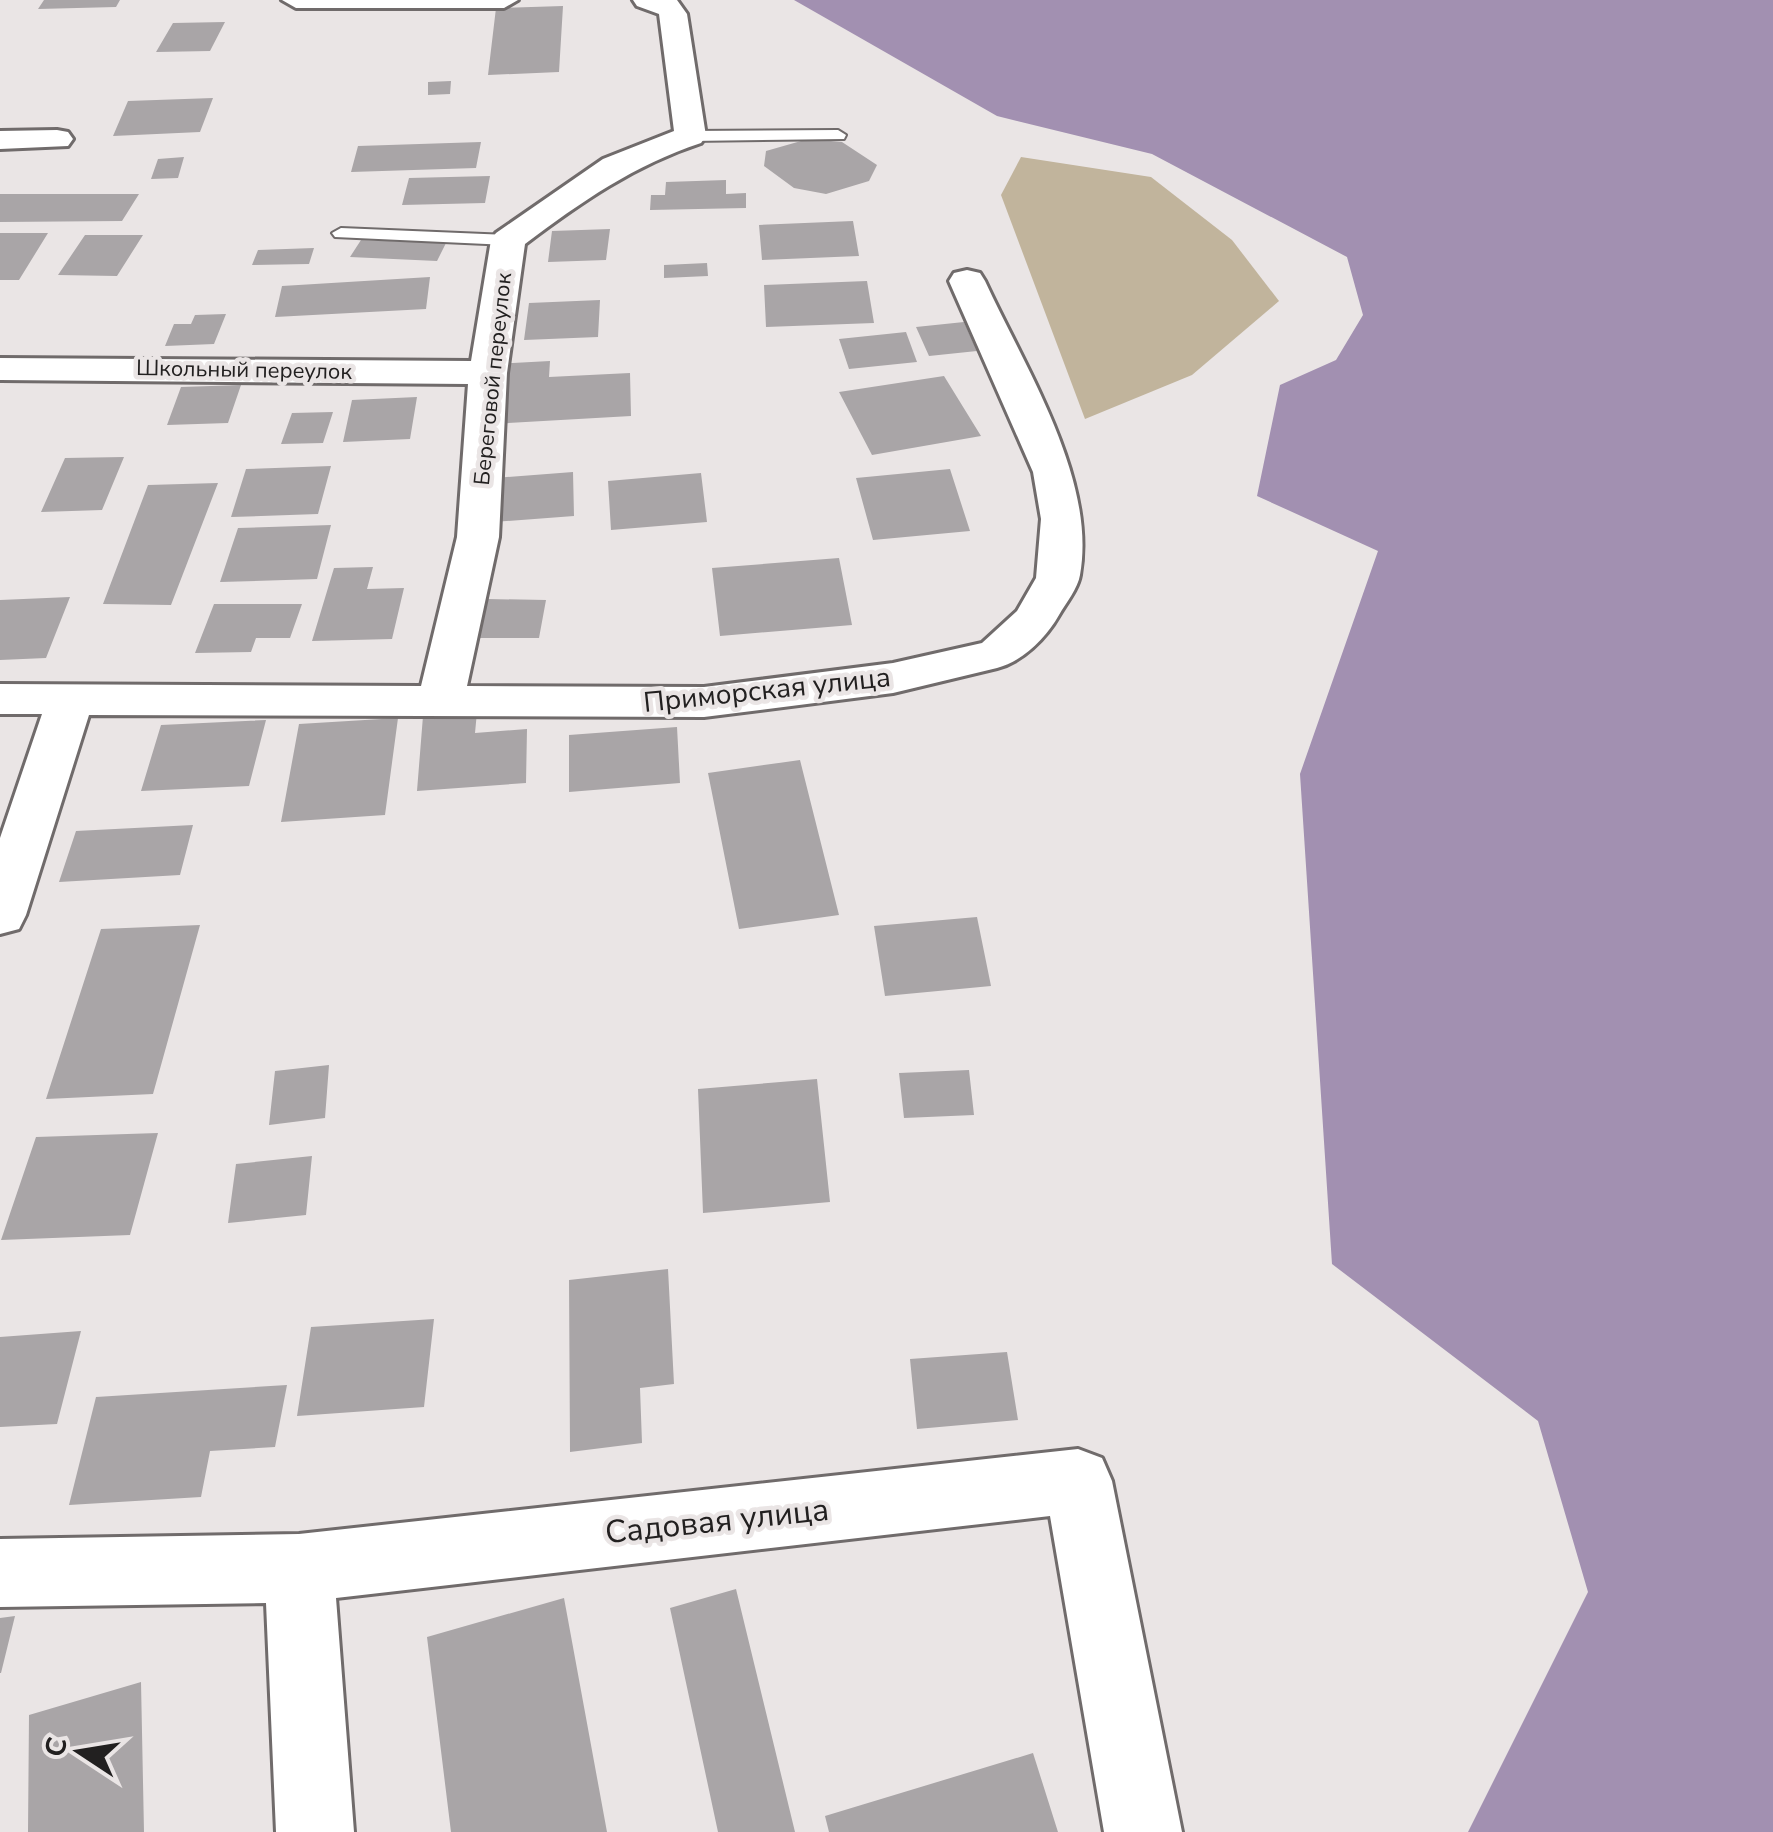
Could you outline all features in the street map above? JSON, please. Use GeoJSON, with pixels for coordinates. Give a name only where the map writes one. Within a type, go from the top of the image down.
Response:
{"type":"FeatureCollection","features":[{"type":"Feature","properties":{"kind":"street"},"geometry":{"type":"LineString","coordinates":[[296,0],[504,0]]}},
{"type":"Feature","properties":{"kind":"street"},"geometry":{"type":"LineString","coordinates":[[647,0],[666,6],[673,14],[690,136]]}},
{"type":"Feature","properties":{"kind":"street","name":"Береговой переулок"},"geometry":{"type":"LineString","coordinates":[[440,702],[478,537],[488,373],[508,240],[609,166],[644,149],[690,136]]}},
{"type":"Feature","properties":{"kind":"street"},"geometry":{"type":"LineString","coordinates":[[0,140],[57,139]]}},
{"type":"Feature","properties":{"kind":"street","name":"Приморская улица"},"geometry":{"type":"LineString","coordinates":[[0,699],[704,702],[893,678],[997,654],[1034,619],[1058,578],[1062,518],[1053,472],[967,281]]}},
{"type":"Feature","properties":{"kind":"street","name":"Школьный переулок"},"geometry":{"type":"LineString","coordinates":[[0,369],[488,373]]}},
{"type":"Feature","properties":{"kind":"street"},"geometry":{"type":"LineString","coordinates":[[0,915],[70,700]]}},
{"type":"Feature","properties":{"kind":"street","name":"Садовая улица"},"geometry":{"type":"LineString","coordinates":[[0,1573],[299,1568],[1078,1481],[1143,1832]]}},
{"type":"Feature","properties":{"kind":"street"},"geometry":{"type":"LineString","coordinates":[[299,1568],[316,1832]]}},
{"type":"Feature","properties":{"kind":"lane"},"geometry":{"type":"LineString","coordinates":[[690,136],[838,136]]}},
{"type":"Feature","properties":{"kind":"lane"},"geometry":{"type":"LineString","coordinates":[[341,232],[508,240]]}},
{"type":"Feature","properties":{"kind":"shaded area"},"geometry":{"type":"Polygon","coordinates":[[[794,0],[1773,0],[1773,1832],[1468,1832],[1588,1592],[1538,1421],[1332,1264],[1300,774],[1378,551],[1257,496],[1280,385],[1336,360],[1363,315],[1347,257],[1152,154],[997,116],[794,0]]]}},
{"type":"Feature","properties":{"kind":"shaded area"},"geometry":{"type":"Polygon","coordinates":[[[1021,157],[1151,177],[1232,240],[1279,301],[1192,375],[1085,419],[1001,195],[1021,157]]]}},
{"type":"Feature","properties":{"kind":"building"},"geometry":{"type":"Polygon","coordinates":[[[44,0],[120,0],[116,7],[38,9],[44,0]]]}},
{"type":"Feature","properties":{"kind":"building"},"geometry":{"type":"Polygon","coordinates":[[[563,6],[559,72],[488,75],[496,8],[563,6]]]}},
{"type":"Feature","properties":{"kind":"building"},"geometry":{"type":"Polygon","coordinates":[[[225,22],[210,51],[156,52],[173,23],[225,22]]]}},
{"type":"Feature","properties":{"kind":"building"},"geometry":{"type":"Polygon","coordinates":[[[451,81],[450,94],[428,95],[428,82],[451,81]]]}},
{"type":"Feature","properties":{"kind":"building"},"geometry":{"type":"Polygon","coordinates":[[[213,98],[200,132],[113,136],[128,101],[213,98]]]}},
{"type":"Feature","properties":{"kind":"building"},"geometry":{"type":"Polygon","coordinates":[[[808,139],[842,142],[877,165],[869,181],[826,194],[794,188],[764,166],[766,151],[808,139]]]}},
{"type":"Feature","properties":{"kind":"building"},"geometry":{"type":"Polygon","coordinates":[[[481,142],[476,168],[351,172],[358,146],[481,142]]]}},
{"type":"Feature","properties":{"kind":"building"},"geometry":{"type":"Polygon","coordinates":[[[184,157],[178,178],[151,179],[158,159],[184,157]]]}},
{"type":"Feature","properties":{"kind":"building"},"geometry":{"type":"Polygon","coordinates":[[[490,176],[485,203],[402,205],[409,178],[490,176]]]}},
{"type":"Feature","properties":{"kind":"building"},"geometry":{"type":"Polygon","coordinates":[[[726,180],[726,194],[746,193],[746,208],[650,210],[651,195],[665,195],[666,182],[726,180]]]}},
{"type":"Feature","properties":{"kind":"building"},"geometry":{"type":"Polygon","coordinates":[[[0,194],[139,194],[122,221],[0,222],[0,194]]]}},
{"type":"Feature","properties":{"kind":"building"},"geometry":{"type":"Polygon","coordinates":[[[853,221],[859,256],[762,260],[759,225],[853,221]]]}},
{"type":"Feature","properties":{"kind":"building"},"geometry":{"type":"Polygon","coordinates":[[[610,229],[606,260],[548,262],[552,231],[610,229]]]}},
{"type":"Feature","properties":{"kind":"building"},"geometry":{"type":"Polygon","coordinates":[[[0,233],[48,233],[19,280],[0,280],[0,233]]]}},
{"type":"Feature","properties":{"kind":"building"},"geometry":{"type":"Polygon","coordinates":[[[85,235],[143,235],[117,276],[58,275],[85,235]]]}},
{"type":"Feature","properties":{"kind":"building"},"geometry":{"type":"Polygon","coordinates":[[[361,240],[446,243],[437,261],[350,257],[361,240]]]}},
{"type":"Feature","properties":{"kind":"building"},"geometry":{"type":"Polygon","coordinates":[[[314,248],[309,264],[252,265],[258,250],[314,248]]]}},
{"type":"Feature","properties":{"kind":"building"},"geometry":{"type":"Polygon","coordinates":[[[707,263],[708,276],[664,278],[664,265],[707,263]]]}},
{"type":"Feature","properties":{"kind":"building"},"geometry":{"type":"Polygon","coordinates":[[[430,277],[426,309],[275,317],[282,286],[430,277]]]}},
{"type":"Feature","properties":{"kind":"building"},"geometry":{"type":"Polygon","coordinates":[[[867,281],[874,323],[766,327],[764,285],[867,281]]]}},
{"type":"Feature","properties":{"kind":"building"},"geometry":{"type":"Polygon","coordinates":[[[600,300],[598,337],[524,340],[529,303],[600,300]]]}},
{"type":"Feature","properties":{"kind":"building"},"geometry":{"type":"Polygon","coordinates":[[[226,314],[214,344],[165,346],[174,324],[191,324],[195,315],[226,314]]]}},
{"type":"Feature","properties":{"kind":"building"},"geometry":{"type":"Polygon","coordinates":[[[964,322],[977,351],[929,356],[916,327],[964,322]]]}},
{"type":"Feature","properties":{"kind":"building"},"geometry":{"type":"Polygon","coordinates":[[[906,332],[917,362],[849,369],[839,339],[906,332]]]}},
{"type":"Feature","properties":{"kind":"building"},"geometry":{"type":"Polygon","coordinates":[[[550,361],[549,377],[630,373],[631,416],[492,424],[496,364],[550,361]]]}},
{"type":"Feature","properties":{"kind":"building"},"geometry":{"type":"Polygon","coordinates":[[[944,376],[981,436],[872,455],[839,392],[944,376]]]}},
{"type":"Feature","properties":{"kind":"building"},"geometry":{"type":"Polygon","coordinates":[[[241,385],[228,423],[167,425],[181,387],[241,385]]]}},
{"type":"Feature","properties":{"kind":"building"},"geometry":{"type":"Polygon","coordinates":[[[417,397],[410,439],[343,442],[352,400],[417,397]]]}},
{"type":"Feature","properties":{"kind":"building"},"geometry":{"type":"Polygon","coordinates":[[[333,412],[323,443],[281,444],[292,413],[333,412]]]}},
{"type":"Feature","properties":{"kind":"building"},"geometry":{"type":"Polygon","coordinates":[[[124,457],[102,510],[41,512],[65,458],[124,457]]]}},
{"type":"Feature","properties":{"kind":"building"},"geometry":{"type":"Polygon","coordinates":[[[331,466],[318,514],[231,517],[246,469],[331,466]]]}},
{"type":"Feature","properties":{"kind":"building"},"geometry":{"type":"Polygon","coordinates":[[[950,469],[970,531],[873,540],[856,478],[950,469]]]}},
{"type":"Feature","properties":{"kind":"building"},"geometry":{"type":"Polygon","coordinates":[[[573,472],[574,516],[493,522],[494,478],[573,472]]]}},
{"type":"Feature","properties":{"kind":"building"},"geometry":{"type":"Polygon","coordinates":[[[701,473],[707,522],[611,530],[608,481],[701,473]]]}},
{"type":"Feature","properties":{"kind":"building"},"geometry":{"type":"Polygon","coordinates":[[[218,483],[171,605],[103,604],[148,485],[218,483]]]}},
{"type":"Feature","properties":{"kind":"building"},"geometry":{"type":"Polygon","coordinates":[[[331,525],[317,579],[220,582],[238,528],[331,525]]]}},
{"type":"Feature","properties":{"kind":"building"},"geometry":{"type":"Polygon","coordinates":[[[839,558],[852,625],[720,636],[712,568],[839,558]]]}},
{"type":"Feature","properties":{"kind":"building"},"geometry":{"type":"Polygon","coordinates":[[[373,567],[367,589],[404,588],[392,639],[312,641],[334,568],[373,567]]]}},
{"type":"Feature","properties":{"kind":"building"},"geometry":{"type":"Polygon","coordinates":[[[70,597],[46,658],[0,660],[0,600],[70,597]]]}},
{"type":"Feature","properties":{"kind":"building"},"geometry":{"type":"Polygon","coordinates":[[[487,599],[546,600],[539,638],[477,638],[487,599]]]}},
{"type":"Feature","properties":{"kind":"building"},"geometry":{"type":"Polygon","coordinates":[[[214,604],[302,604],[290,638],[256,638],[251,652],[195,653],[214,604]]]}},
{"type":"Feature","properties":{"kind":"building"},"geometry":{"type":"Polygon","coordinates":[[[477,712],[475,733],[527,729],[526,783],[417,791],[423,716],[477,712]]]}},
{"type":"Feature","properties":{"kind":"building"},"geometry":{"type":"Polygon","coordinates":[[[398,718],[385,815],[281,822],[299,724],[398,718]]]}},
{"type":"Feature","properties":{"kind":"building"},"geometry":{"type":"Polygon","coordinates":[[[266,720],[249,786],[141,791],[161,725],[266,720]]]}},
{"type":"Feature","properties":{"kind":"building"},"geometry":{"type":"Polygon","coordinates":[[[677,727],[680,783],[569,792],[569,735],[677,727]]]}},
{"type":"Feature","properties":{"kind":"building"},"geometry":{"type":"Polygon","coordinates":[[[800,760],[839,915],[739,929],[708,773],[800,760]]]}},
{"type":"Feature","properties":{"kind":"building"},"geometry":{"type":"Polygon","coordinates":[[[193,825],[180,875],[59,882],[76,831],[193,825]]]}},
{"type":"Feature","properties":{"kind":"building"},"geometry":{"type":"Polygon","coordinates":[[[977,917],[991,986],[885,996],[874,926],[977,917]]]}},
{"type":"Feature","properties":{"kind":"building"},"geometry":{"type":"Polygon","coordinates":[[[200,925],[153,1094],[46,1099],[101,929],[200,925]]]}},
{"type":"Feature","properties":{"kind":"building"},"geometry":{"type":"Polygon","coordinates":[[[329,1065],[325,1118],[269,1125],[275,1071],[329,1065]]]}},
{"type":"Feature","properties":{"kind":"building"},"geometry":{"type":"Polygon","coordinates":[[[969,1070],[974,1115],[904,1118],[899,1073],[969,1070]]]}},
{"type":"Feature","properties":{"kind":"building"},"geometry":{"type":"Polygon","coordinates":[[[817,1079],[830,1202],[703,1213],[698,1089],[817,1079]]]}},
{"type":"Feature","properties":{"kind":"building"},"geometry":{"type":"Polygon","coordinates":[[[158,1133],[130,1235],[1,1240],[36,1137],[158,1133]]]}},
{"type":"Feature","properties":{"kind":"building"},"geometry":{"type":"Polygon","coordinates":[[[312,1156],[306,1215],[228,1223],[236,1164],[312,1156]]]}},
{"type":"Feature","properties":{"kind":"building"},"geometry":{"type":"Polygon","coordinates":[[[668,1269],[674,1384],[640,1388],[642,1443],[570,1452],[569,1280],[668,1269]]]}},
{"type":"Feature","properties":{"kind":"building"},"geometry":{"type":"Polygon","coordinates":[[[434,1319],[424,1407],[297,1416],[311,1327],[434,1319]]]}},
{"type":"Feature","properties":{"kind":"building"},"geometry":{"type":"Polygon","coordinates":[[[81,1331],[57,1424],[0,1427],[0,1337],[81,1331]]]}},
{"type":"Feature","properties":{"kind":"building"},"geometry":{"type":"Polygon","coordinates":[[[1007,1352],[1018,1420],[917,1429],[910,1359],[1007,1352]]]}},
{"type":"Feature","properties":{"kind":"building"},"geometry":{"type":"Polygon","coordinates":[[[287,1385],[275,1447],[210,1451],[201,1497],[69,1505],[96,1397],[287,1385]]]}},
{"type":"Feature","properties":{"kind":"building"},"geometry":{"type":"Polygon","coordinates":[[[736,1589],[795,1832],[718,1832],[670,1608],[736,1589]]]}},
{"type":"Feature","properties":{"kind":"building"},"geometry":{"type":"Polygon","coordinates":[[[564,1598],[607,1832],[451,1832],[427,1637],[564,1598]]]}},
{"type":"Feature","properties":{"kind":"building"},"geometry":{"type":"Polygon","coordinates":[[[15,1616],[1,1673],[0,1673],[0,1618],[15,1616]]]}},
{"type":"Feature","properties":{"kind":"building"},"geometry":{"type":"Polygon","coordinates":[[[141,1682],[144,1832],[28,1832],[29,1715],[141,1682]]]}},
{"type":"Feature","properties":{"kind":"building"},"geometry":{"type":"Polygon","coordinates":[[[1033,1753],[1058,1832],[829,1832],[825,1816],[1033,1753]]]}}]}
